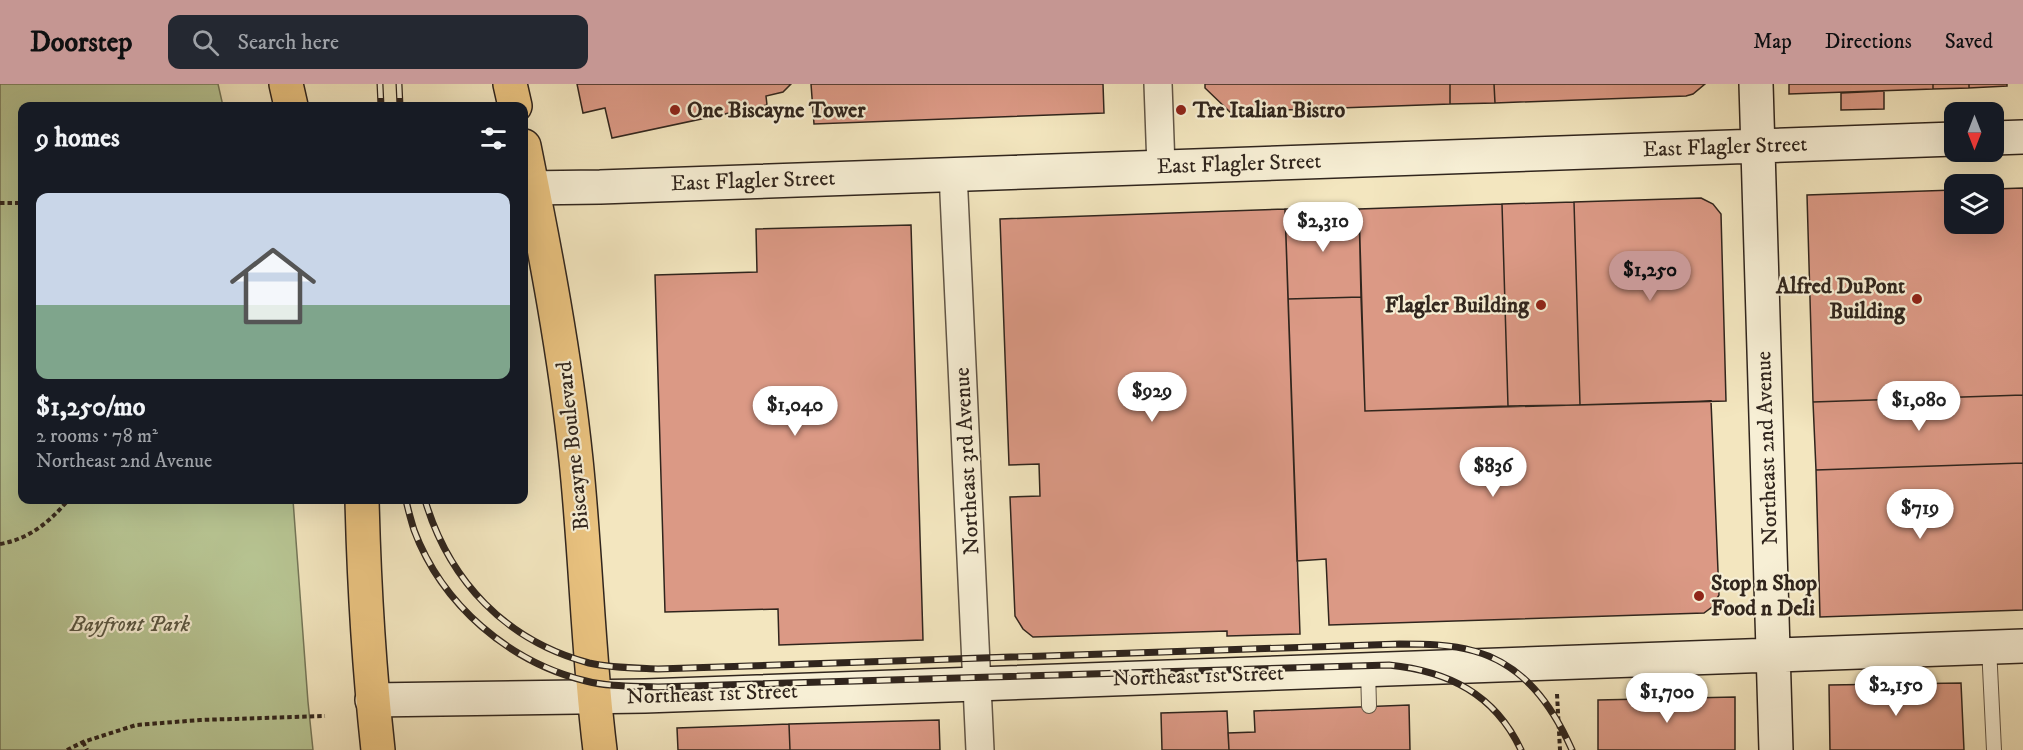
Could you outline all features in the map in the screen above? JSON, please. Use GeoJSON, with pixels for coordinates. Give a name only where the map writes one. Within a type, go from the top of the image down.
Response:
{"type":"FeatureCollection","features":[{"type":"Feature","properties":{"kind":"main road"},"geometry":{"type":"LineString","coordinates":[[286,84],[290,102]]}},
{"type":"Feature","properties":{"kind":"main road"},"geometry":{"type":"LineString","coordinates":[[510,84],[514,102]]}},
{"type":"Feature","properties":{"kind":"main road","name":"Northeast 2nd Avenue"},"geometry":{"type":"LineString","coordinates":[[1756,84],[1776,750]]}},
{"type":"Feature","properties":{"kind":"main road"},"geometry":{"type":"LineString","coordinates":[[2004,138],[2023,137]]}},
{"type":"Feature","properties":{"kind":"main road","name":"East Flagler Street"},"geometry":{"type":"LineString","coordinates":[[528,188],[1944,139]]}},
{"type":"Feature","properties":{"kind":"main road","name":"Biscayne Boulevard"},"geometry":{"type":"LineString","coordinates":[[528,188],[553,294],[565,370],[582,526],[600,750]]}},
{"type":"Feature","properties":{"kind":"main road"},"geometry":{"type":"LineString","coordinates":[[362,504],[372,700],[378,750]]}},
{"type":"Feature","properties":{"kind":"main road","name":"Northeast 1st Street"},"geometry":{"type":"LineString","coordinates":[[372,700],[595,698],[2023,646]]}},
{"type":"Feature","properties":{"kind":"street"},"geometry":{"type":"LineString","coordinates":[[1158,84],[1161,167]]}},
{"type":"Feature","properties":{"kind":"street","name":"Northeast 3rd Avenue"},"geometry":{"type":"LineString","coordinates":[[953,173],[980,750]]}},
{"type":"Feature","properties":{"kind":"lane"},"geometry":{"type":"LineString","coordinates":[[1989,647],[1994,750]]}},
{"type":"Feature","properties":{"kind":"lane"},"geometry":{"type":"LineString","coordinates":[[1368,669],[1369,706]]}},
{"type":"Feature","properties":{"kind":"path"},"geometry":{"type":"LineString","coordinates":[[0,203],[18,202]]}},
{"type":"Feature","properties":{"kind":"path"},"geometry":{"type":"LineString","coordinates":[[0,544],[22,538],[36,531],[65,504]]}},
{"type":"Feature","properties":{"kind":"path"},"geometry":{"type":"LineString","coordinates":[[1557,693],[1560,750]]}},
{"type":"Feature","properties":{"kind":"path"},"geometry":{"type":"LineString","coordinates":[[67,750],[83,742],[136,725],[200,720],[325,716]]}},
{"type":"Feature","properties":{"kind":"path"},"geometry":{"type":"LineString","coordinates":[[83,742],[87,750]]}},
{"type":"Feature","properties":{"kind":"green space","name":"Bayfront Park"},"geometry":{"type":"Polygon","coordinates":[[[0,84],[218,84],[222,102],[18,102],[18,504],[293,504],[313,750],[0,750],[0,84]]]}},
{"type":"Feature","properties":{"kind":"building","name":"One Biscayne Tower"},"geometry":{"type":"Polygon","coordinates":[[[577,84],[791,84],[783,92],[766,96],[767,105],[612,138],[605,108],[583,113],[577,84]]]}},
{"type":"Feature","properties":{"kind":"building"},"geometry":{"type":"Polygon","coordinates":[[[811,84],[1103,84],[1104,113],[814,124],[811,84]]]}},
{"type":"Feature","properties":{"kind":"building"},"geometry":{"type":"Polygon","coordinates":[[[1205,84],[1450,84],[1450,104],[1230,112],[1205,88],[1205,84]]]}},
{"type":"Feature","properties":{"kind":"building"},"geometry":{"type":"Polygon","coordinates":[[[1450,84],[1494,84],[1495,103],[1450,104],[1450,84]]]}},
{"type":"Feature","properties":{"kind":"building"},"geometry":{"type":"Polygon","coordinates":[[[1494,84],[1705,84],[1693,94],[1686,96],[1495,103],[1494,84]]]}},
{"type":"Feature","properties":{"kind":"building"},"geometry":{"type":"Polygon","coordinates":[[[1789,84],[1933,84],[1933,89],[1789,94],[1789,84]]]}},
{"type":"Feature","properties":{"kind":"building"},"geometry":{"type":"Polygon","coordinates":[[[1933,84],[1969,84],[1969,88],[1933,89],[1933,84]]]}},
{"type":"Feature","properties":{"kind":"building"},"geometry":{"type":"Polygon","coordinates":[[[1969,84],[2007,84],[2007,86],[1969,88],[1969,84]]]}},
{"type":"Feature","properties":{"kind":"building"},"geometry":{"type":"Polygon","coordinates":[[[1884,91],[1884,109],[1841,110],[1841,93],[1884,91]]]}},
{"type":"Feature","properties":{"kind":"building","name":"Alfred DuPont Building"},"geometry":{"type":"Polygon","coordinates":[[[2023,188],[2023,395],[1813,402],[1807,195],[1944,190],[1944,234],[2004,234],[2004,189],[2023,188]]]}},
{"type":"Feature","properties":{"kind":"building"},"geometry":{"type":"Polygon","coordinates":[[[1701,198],[1713,204],[1721,214],[1726,401],[1580,405],[1574,202],[1701,198]]]}},
{"type":"Feature","properties":{"kind":"building","name":"Flagler Building"},"geometry":{"type":"Polygon","coordinates":[[[1574,202],[1580,405],[1508,406],[1502,204],[1574,202]]]}},
{"type":"Feature","properties":{"kind":"building"},"geometry":{"type":"Polygon","coordinates":[[[1502,204],[1508,406],[1365,411],[1359,209],[1502,204]]]}},
{"type":"Feature","properties":{"kind":"building"},"geometry":{"type":"Polygon","coordinates":[[[1285,209],[1359,209],[1361,297],[1288,299],[1285,209]]]}},
{"type":"Feature","properties":{"kind":"building"},"geometry":{"type":"Polygon","coordinates":[[[1285,209],[1300,634],[1227,636],[1227,631],[1033,637],[1023,629],[1015,616],[1010,497],[1040,496],[1039,464],[1009,465],[1000,219],[1285,209]]]}},
{"type":"Feature","properties":{"kind":"building"},"geometry":{"type":"Polygon","coordinates":[[[911,225],[923,640],[779,645],[778,609],[665,612],[655,275],[757,272],[756,229],[911,225]]]}},
{"type":"Feature","properties":{"kind":"building"},"geometry":{"type":"Polygon","coordinates":[[[1361,297],[1365,411],[1711,401],[1719,595],[1712,607],[1704,613],[1329,625],[1326,559],[1297,561],[1288,299],[1361,297]]]}},
{"type":"Feature","properties":{"kind":"building"},"geometry":{"type":"Polygon","coordinates":[[[2023,395],[2023,463],[1816,470],[1813,402],[2023,395]]]}},
{"type":"Feature","properties":{"kind":"building"},"geometry":{"type":"Polygon","coordinates":[[[2023,463],[2023,610],[1820,617],[1816,470],[2023,463]]]}},
{"type":"Feature","properties":{"kind":"building"},"geometry":{"type":"Polygon","coordinates":[[[1961,683],[1964,750],[1830,750],[1829,685],[1961,683]]]}},
{"type":"Feature","properties":{"kind":"building"},"geometry":{"type":"Polygon","coordinates":[[[1735,697],[1735,750],[1598,750],[1598,700],[1735,697]]]}},
{"type":"Feature","properties":{"kind":"building"},"geometry":{"type":"Polygon","coordinates":[[[1409,705],[1410,750],[1229,750],[1228,733],[1255,732],[1254,711],[1409,705]]]}},
{"type":"Feature","properties":{"kind":"building"},"geometry":{"type":"Polygon","coordinates":[[[1227,711],[1229,750],[1162,750],[1161,713],[1227,711]]]}},
{"type":"Feature","properties":{"kind":"building"},"geometry":{"type":"Polygon","coordinates":[[[939,720],[940,750],[790,750],[789,724],[939,720]]]}},
{"type":"Feature","properties":{"kind":"building"},"geometry":{"type":"Polygon","coordinates":[[[789,724],[790,750],[678,750],[677,728],[789,724]]]}},
{"type":"Feature","properties":{"kind":"railway"},"geometry":{"type":"LineString","coordinates":[[380,84],[381,102]]}},
{"type":"Feature","properties":{"kind":"railway"},"geometry":{"type":"LineString","coordinates":[[399,84],[400,102]]}},
{"type":"Feature","properties":{"kind":"railway"},"geometry":{"type":"LineString","coordinates":[[407,504],[414,530],[426,557],[460,606],[505,645],[531,660],[558,672],[595,683],[658,687],[1389,665],[1431,673],[1467,689],[1498,714],[1521,750]]}},
{"type":"Feature","properties":{"kind":"railway"},"geometry":{"type":"LineString","coordinates":[[427,504],[449,557],[485,604],[532,640],[559,653],[589,663],[658,669],[1400,644],[1437,645],[1474,651],[1508,666],[1522,677],[1545,703],[1572,750]]}},
{"type":"Feature","properties":{"kind":"place","name":"One Biscayne Tower"},"geometry":{"type":"Point","coordinates":[675,110]}},
{"type":"Feature","properties":{"kind":"place","name":"Tre Italian Bistro"},"geometry":{"type":"Point","coordinates":[1181,110]}},
{"type":"Feature","properties":{"kind":"place","name":"Alfred DuPont Building"},"geometry":{"type":"Point","coordinates":[1917,299]}},
{"type":"Feature","properties":{"kind":"place","name":"Flagler Building"},"geometry":{"type":"Point","coordinates":[1541,305]}},
{"type":"Feature","properties":{"kind":"place","name":"Stop n Shop Food n Deli"},"geometry":{"type":"Point","coordinates":[1699,596]}}]}
